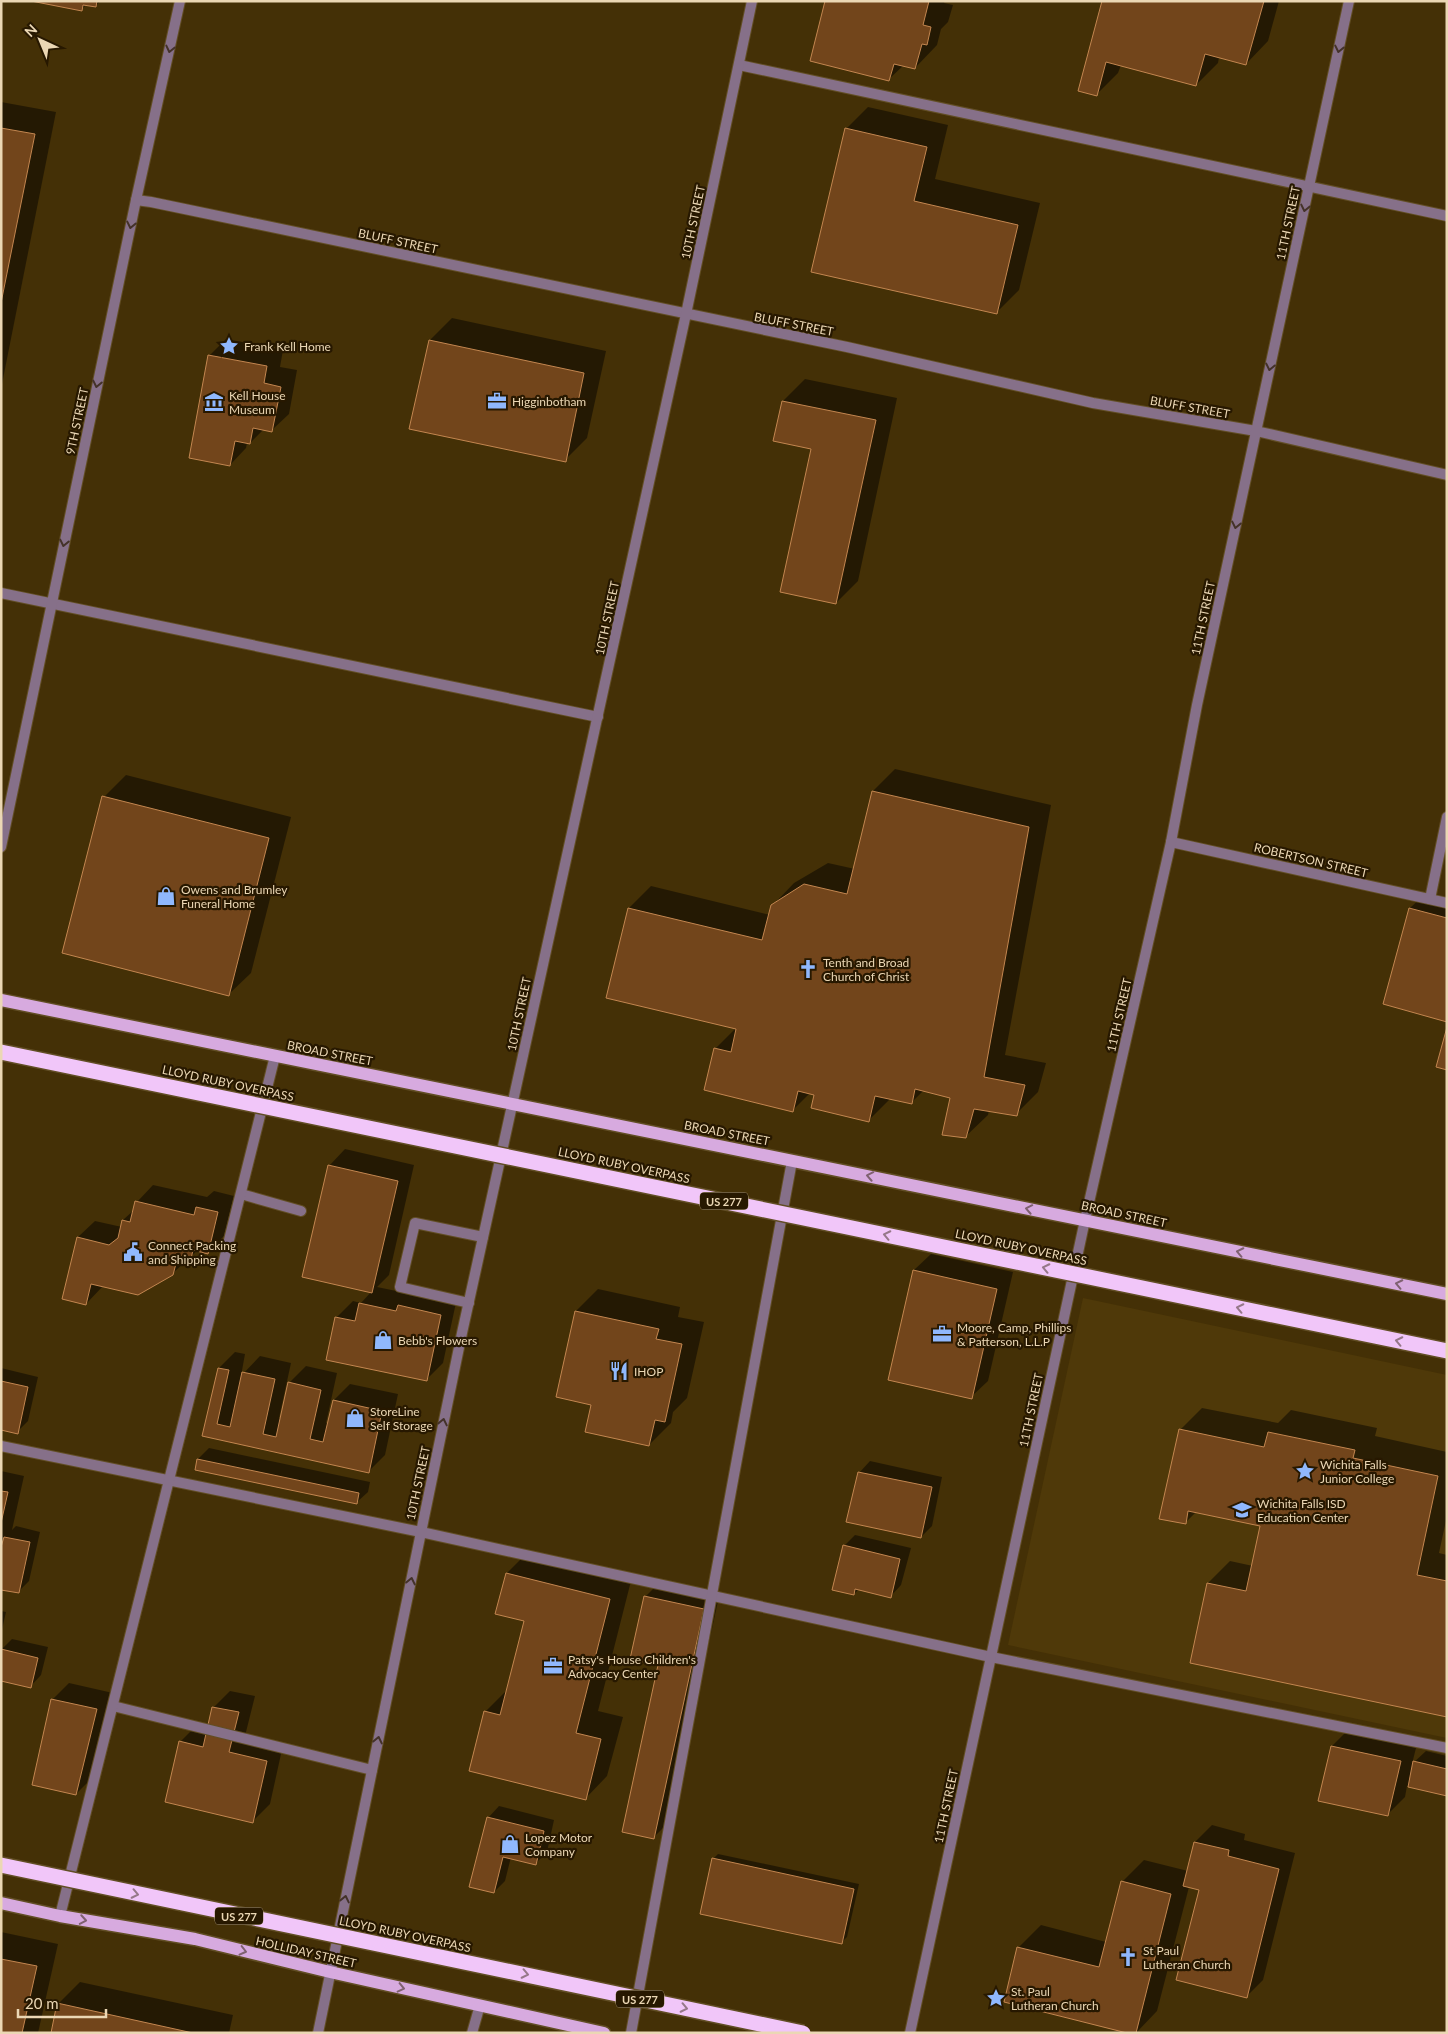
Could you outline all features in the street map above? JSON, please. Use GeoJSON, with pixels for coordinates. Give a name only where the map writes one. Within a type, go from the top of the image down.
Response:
{"type":"FeatureCollection","features":[{"type":"Feature","properties":{"kind":"highway","name":"LLOYD RUBY OVERPASS"},"geometry":{"type":"LineString","coordinates":[[1,1052],[1447,1351]]}},
{"type":"Feature","properties":{"kind":"highway","name":"LLOYD RUBY OVERPASS"},"geometry":{"type":"LineString","coordinates":[[1,1865],[803,2033]]}},
{"type":"Feature","properties":{"kind":"main road","name":"BROAD STREET"},"geometry":{"type":"LineString","coordinates":[[1,1000],[1447,1294]]}},
{"type":"Feature","properties":{"kind":"main road","name":"HOLLIDAY STREET"},"geometry":{"type":"LineString","coordinates":[[1,1903],[60,1916],[195,1939],[330,1972],[480,2005],[576,2030],[604,2033]]}},
{"type":"Feature","properties":{"kind":"street","name":"9TH STREET"},"geometry":{"type":"LineString","coordinates":[[1,847],[136,200],[180,1]]}},
{"type":"Feature","properties":{"kind":"street","name":"10TH STREET"},"geometry":{"type":"LineString","coordinates":[[318,2033],[468,1303],[686,314],[752,1]]}},
{"type":"Feature","properties":{"kind":"street","name":"11TH STREET"},"geometry":{"type":"LineString","coordinates":[[910,2033],[1085,1220],[1171,842],[1197,705],[1349,1]]}},
{"type":"Feature","properties":{"kind":"street"},"geometry":{"type":"LineString","coordinates":[[739,65],[1447,216]]}},
{"type":"Feature","properties":{"kind":"street","name":"BLUFF STREET"},"geometry":{"type":"LineString","coordinates":[[136,200],[847,347],[1093,403],[1256,431],[1447,475]]}},
{"type":"Feature","properties":{"kind":"street"},"geometry":{"type":"LineString","coordinates":[[1,593],[598,717]]}},
{"type":"Feature","properties":{"kind":"street"},"geometry":{"type":"LineString","coordinates":[[1430,899],[1447,817]]}},
{"type":"Feature","properties":{"kind":"street","name":"ROBERTSON STREET"},"geometry":{"type":"LineString","coordinates":[[1171,842],[1447,903]]}},
{"type":"Feature","properties":{"kind":"street"},"geometry":{"type":"LineString","coordinates":[[60,1916],[275,1056]]}},
{"type":"Feature","properties":{"kind":"street"},"geometry":{"type":"LineString","coordinates":[[631,2033],[792,1161]]}},
{"type":"Feature","properties":{"kind":"street"},"geometry":{"type":"LineString","coordinates":[[240,1194],[301,1211]]}},
{"type":"Feature","properties":{"kind":"street"},"geometry":{"type":"LineString","coordinates":[[468,1303],[400,1287],[414,1222],[483,1237]]}},
{"type":"Feature","properties":{"kind":"street"},"geometry":{"type":"LineString","coordinates":[[1,1446],[421,1532],[991,1657],[1447,1748]]}},
{"type":"Feature","properties":{"kind":"street"},"geometry":{"type":"LineString","coordinates":[[112,1706],[372,1770]]}},
{"type":"Feature","properties":{"kind":"street"},"geometry":{"type":"LineString","coordinates":[[472,2033],[480,2005]]}},
{"type":"Feature","properties":{"kind":"shaded area","name":"Wichita Falls ISD Education Center"},"geometry":{"type":"Polygon","coordinates":[[[1083,1298],[1447,1375],[1447,1738],[1008,1645],[1083,1298]]]}},
{"type":"Feature","properties":{"kind":"building"},"geometry":{"type":"Polygon","coordinates":[[[31,1],[97,1],[96,7],[83,5],[82,11],[31,1]]]}},
{"type":"Feature","properties":{"kind":"building"},"geometry":{"type":"Polygon","coordinates":[[[825,1],[929,1],[923,25],[931,27],[927,45],[922,44],[915,69],[894,64],[889,81],[810,61],[825,1]]]}},
{"type":"Feature","properties":{"kind":"building"},"geometry":{"type":"Polygon","coordinates":[[[1102,1],[1264,1],[1246,65],[1205,54],[1196,86],[1106,62],[1097,96],[1078,91],[1102,1]]]}},
{"type":"Feature","properties":{"kind":"building"},"geometry":{"type":"Polygon","coordinates":[[[1,128],[35,134],[1,303],[1,128]]]}},
{"type":"Feature","properties":{"kind":"building"},"geometry":{"type":"Polygon","coordinates":[[[845,128],[927,147],[914,201],[1018,225],[997,314],[811,272],[845,128]]]}},
{"type":"Feature","properties":{"kind":"building","name":"Higginbotham"},"geometry":{"type":"Polygon","coordinates":[[[429,340],[584,373],[566,462],[409,429],[429,340]]]}},
{"type":"Feature","properties":{"kind":"building"},"geometry":{"type":"Polygon","coordinates":[[[208,355],[267,366],[264,383],[281,387],[272,432],[253,428],[250,444],[235,441],[230,466],[189,458],[208,355]]]}},
{"type":"Feature","properties":{"kind":"building"},"geometry":{"type":"Polygon","coordinates":[[[782,401],[876,420],[836,604],[780,592],[811,449],[773,441],[782,401]]]}},
{"type":"Feature","properties":{"kind":"building","name":"Tenth and Broad Church of Christ"},"geometry":{"type":"Polygon","coordinates":[[[872,791],[1029,827],[984,1077],[1025,1085],[1017,1116],[974,1109],[966,1138],[942,1135],[950,1098],[915,1089],[912,1104],[875,1096],[869,1122],[811,1108],[814,1095],[798,1091],[793,1112],[704,1090],[714,1048],[731,1052],[736,1029],[606,998],[628,908],[762,940],[771,905],[804,884],[847,894],[872,791]]]}},
{"type":"Feature","properties":{"kind":"building","name":"Owens and Brumley Funeral Home"},"geometry":{"type":"Polygon","coordinates":[[[102,796],[269,838],[229,996],[62,953],[102,796]]]}},
{"type":"Feature","properties":{"kind":"building"},"geometry":{"type":"Polygon","coordinates":[[[1409,908],[1447,918],[1447,1022],[1383,1004],[1409,908]]]}},
{"type":"Feature","properties":{"kind":"building"},"geometry":{"type":"Polygon","coordinates":[[[1447,1027],[1447,1070],[1436,1067],[1447,1027]]]}},
{"type":"Feature","properties":{"kind":"building"},"geometry":{"type":"Polygon","coordinates":[[[328,1165],[398,1181],[372,1293],[302,1277],[328,1165]]]}},
{"type":"Feature","properties":{"kind":"building","name":"Connect Packing and Shipping"},"geometry":{"type":"Polygon","coordinates":[[[135,1201],[194,1215],[196,1207],[218,1212],[208,1254],[193,1250],[191,1259],[178,1256],[173,1275],[138,1295],[91,1284],[86,1305],[62,1299],[77,1237],[109,1245],[118,1238],[122,1220],[130,1222],[135,1201]]]}},
{"type":"Feature","properties":{"kind":"building","name":"Moore, Camp, Phillips & Patterson, L.L.P"},"geometry":{"type":"Polygon","coordinates":[[[913,1270],[997,1289],[972,1399],[888,1380],[913,1270]]]}},
{"type":"Feature","properties":{"kind":"building","name":"Bebb's Flowers"},"geometry":{"type":"Polygon","coordinates":[[[359,1303],[396,1311],[398,1305],[441,1315],[427,1381],[326,1360],[335,1317],[355,1321],[359,1303]]]}},
{"type":"Feature","properties":{"kind":"building","name":"IHOP"},"geometry":{"type":"Polygon","coordinates":[[[575,1311],[659,1329],[656,1339],[682,1344],[665,1422],[655,1420],[649,1446],[585,1432],[591,1405],[556,1397],[575,1311]]]}},
{"type":"Feature","properties":{"kind":"building","name":"StoreLine Self Storage"},"geometry":{"type":"Polygon","coordinates":[[[218,1368],[229,1370],[217,1424],[230,1427],[242,1372],[275,1379],[263,1434],[276,1437],[288,1382],[321,1390],[310,1439],[323,1442],[333,1400],[382,1411],[369,1473],[202,1436],[218,1368]]]}},
{"type":"Feature","properties":{"kind":"building"},"geometry":{"type":"Polygon","coordinates":[[[1,1381],[28,1387],[18,1434],[1,1430],[1,1381]]]}},
{"type":"Feature","properties":{"kind":"building"},"geometry":{"type":"Polygon","coordinates":[[[1179,1429],[1264,1447],[1268,1432],[1355,1450],[1353,1458],[1438,1476],[1417,1575],[1447,1581],[1447,1717],[1190,1663],[1207,1583],[1246,1591],[1260,1526],[1188,1511],[1186,1524],[1159,1519],[1179,1429]]]}},
{"type":"Feature","properties":{"kind":"building"},"geometry":{"type":"Polygon","coordinates":[[[197,1459],[359,1493],[357,1504],[195,1470],[197,1459]]]}},
{"type":"Feature","properties":{"kind":"building"},"geometry":{"type":"Polygon","coordinates":[[[858,1472],[932,1487],[921,1538],[846,1522],[858,1472]]]}},
{"type":"Feature","properties":{"kind":"building"},"geometry":{"type":"Polygon","coordinates":[[[1,1491],[8,1492],[1,1523],[1,1491]]]}},
{"type":"Feature","properties":{"kind":"building"},"geometry":{"type":"Polygon","coordinates":[[[4,1537],[30,1542],[19,1593],[1,1590],[1,1547],[4,1537]]]}},
{"type":"Feature","properties":{"kind":"building"},"geometry":{"type":"Polygon","coordinates":[[[843,1545],[900,1559],[891,1598],[855,1589],[854,1595],[832,1590],[843,1545]]]}},
{"type":"Feature","properties":{"kind":"building","name":"Patsy's House Children's Advocacy Center"},"geometry":{"type":"Polygon","coordinates":[[[506,1573],[610,1599],[576,1733],[601,1739],[586,1800],[469,1771],[484,1711],[500,1715],[524,1621],[495,1614],[506,1573]]]}},
{"type":"Feature","properties":{"kind":"building"},"geometry":{"type":"Polygon","coordinates":[[[644,1596],[704,1609],[654,1839],[622,1832],[658,1665],[630,1659],[644,1596]]]}},
{"type":"Feature","properties":{"kind":"building"},"geometry":{"type":"Polygon","coordinates":[[[1,1649],[38,1658],[31,1688],[1,1681],[1,1649]]]}},
{"type":"Feature","properties":{"kind":"building"},"geometry":{"type":"Polygon","coordinates":[[[51,1699],[97,1709],[76,1795],[32,1785],[51,1699]]]}},
{"type":"Feature","properties":{"kind":"building"},"geometry":{"type":"Polygon","coordinates":[[[212,1707],[239,1712],[229,1752],[267,1761],[253,1823],[165,1802],[179,1741],[203,1747],[212,1707]]]}},
{"type":"Feature","properties":{"kind":"building"},"geometry":{"type":"Polygon","coordinates":[[[1331,1746],[1401,1761],[1388,1816],[1318,1801],[1331,1746]]]}},
{"type":"Feature","properties":{"kind":"building"},"geometry":{"type":"Polygon","coordinates":[[[1413,1761],[1447,1769],[1447,1796],[1408,1787],[1413,1761]]]}},
{"type":"Feature","properties":{"kind":"building","name":"Lopez Motor Company"},"geometry":{"type":"Polygon","coordinates":[[[487,1817],[544,1831],[536,1865],[503,1857],[494,1893],[469,1887],[487,1817]]]}},
{"type":"Feature","properties":{"kind":"building"},"geometry":{"type":"Polygon","coordinates":[[[1194,1842],[1229,1850],[1228,1856],[1279,1869],[1247,1998],[1176,1980],[1199,1890],[1183,1886],[1194,1842]]]}},
{"type":"Feature","properties":{"kind":"building"},"geometry":{"type":"Polygon","coordinates":[[[712,1858],[854,1889],[842,1944],[700,1914],[712,1858]]]}},
{"type":"Feature","properties":{"kind":"building","name":"St Paul Lutheran Church"},"geometry":{"type":"Polygon","coordinates":[[[1121,1881],[1171,1894],[1136,2033],[1127,2033],[1004,2002],[1017,1947],[1099,1967],[1121,1881]]]}},
{"type":"Feature","properties":{"kind":"building"},"geometry":{"type":"Polygon","coordinates":[[[1,1959],[37,1966],[22,2033],[1,2033],[1,1959]]]}},
{"type":"Feature","properties":{"kind":"building"},"geometry":{"type":"Polygon","coordinates":[[[57,2003],[193,2033],[51,2033],[57,2003]]]}},
{"type":"Feature","properties":{"kind":"place","name":"Frank Kell Home"},"geometry":{"type":"Point","coordinates":[229,346]}},
{"type":"Feature","properties":{"kind":"place","name":"Higginbotham"},"geometry":{"type":"Point","coordinates":[497,401]}},
{"type":"Feature","properties":{"kind":"place","name":"Kell House Museum"},"geometry":{"type":"Point","coordinates":[214,402]}},
{"type":"Feature","properties":{"kind":"place","name":"Owens and Brumley Funeral Home"},"geometry":{"type":"Point","coordinates":[166,896]}},
{"type":"Feature","properties":{"kind":"place","name":"Tenth and Broad Church of Christ"},"geometry":{"type":"Point","coordinates":[808,969]}},
{"type":"Feature","properties":{"kind":"place","name":"Connect Packing and Shipping"},"geometry":{"type":"Point","coordinates":[133,1252]}},
{"type":"Feature","properties":{"kind":"place","name":"Moore, Camp, Phillips & Patterson, L.L.P"},"geometry":{"type":"Point","coordinates":[942,1334]}},
{"type":"Feature","properties":{"kind":"place","name":"Bebb's Flowers"},"geometry":{"type":"Point","coordinates":[383,1340]}},
{"type":"Feature","properties":{"kind":"place","name":"IHOP"},"geometry":{"type":"Point","coordinates":[619,1371]}},
{"type":"Feature","properties":{"kind":"place","name":"StoreLine Self Storage"},"geometry":{"type":"Point","coordinates":[355,1418]}},
{"type":"Feature","properties":{"kind":"place","name":"Wichita Falls Junior College"},"geometry":{"type":"Point","coordinates":[1305,1471]}},
{"type":"Feature","properties":{"kind":"place","name":"Wichita Falls ISD Education Center"},"geometry":{"type":"Point","coordinates":[1242,1510]}},
{"type":"Feature","properties":{"kind":"place","name":"Patsy's House Children's Advocacy Center"},"geometry":{"type":"Point","coordinates":[553,1666]}},
{"type":"Feature","properties":{"kind":"place","name":"Lopez Motor Company"},"geometry":{"type":"Point","coordinates":[510,1844]}},
{"type":"Feature","properties":{"kind":"place","name":"St Paul Lutheran Church"},"geometry":{"type":"Point","coordinates":[1128,1957]}},
{"type":"Feature","properties":{"kind":"place","name":"St. Paul Lutheran Church"},"geometry":{"type":"Point","coordinates":[996,1998]}}]}
